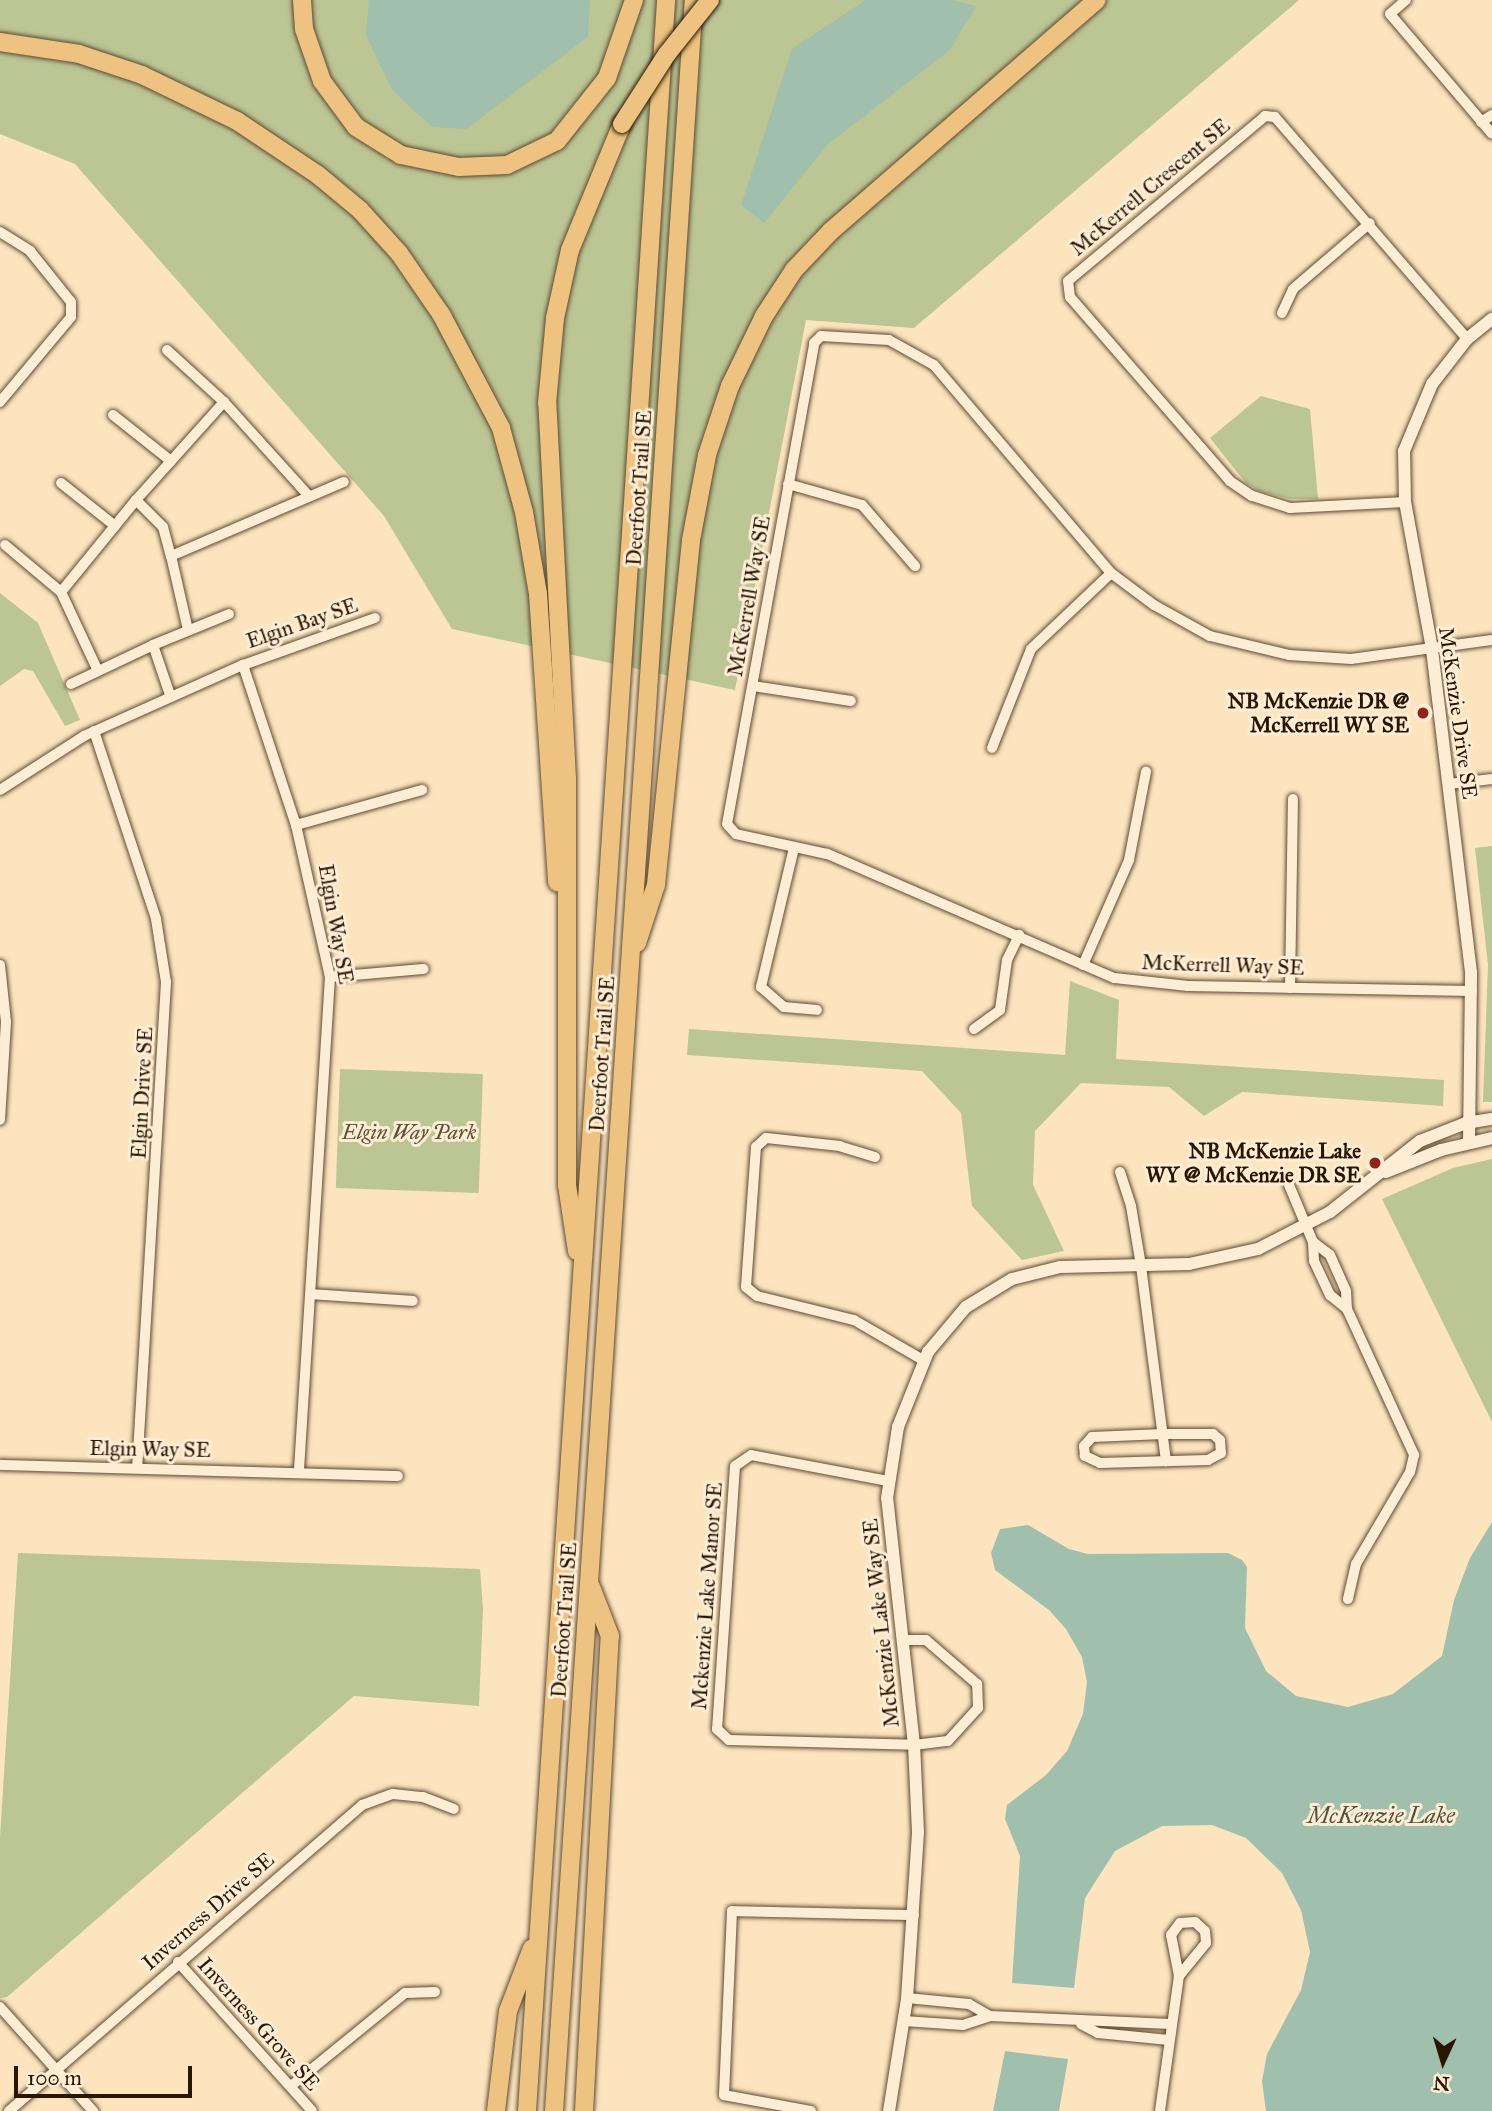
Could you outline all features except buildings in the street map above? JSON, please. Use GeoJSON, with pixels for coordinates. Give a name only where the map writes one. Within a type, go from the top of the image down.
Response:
{"type":"FeatureCollection","features":[{"type":"Feature","properties":{"kind":"highway"},"geometry":{"type":"LineString","coordinates":[[302,0],[304,29],[322,80],[356,127],[401,155],[429,164],[471,167],[507,164],[557,141],[607,78],[634,0]]}},
{"type":"Feature","properties":{"kind":"highway","name":"Deerfoot Trail SE"},"geometry":{"type":"LineString","coordinates":[[527,2111],[667,0]]}},
{"type":"Feature","properties":{"kind":"highway","name":"Deerfoot Trail SE"},"geometry":{"type":"LineString","coordinates":[[554,2111],[694,0]]}},
{"type":"Feature","properties":{"kind":"highway"},"geometry":{"type":"LineString","coordinates":[[582,1286],[567,1185],[567,779],[548,403],[555,318],[570,250],[622,124],[667,54],[710,0]]}},
{"type":"Feature","properties":{"kind":"highway"},"geometry":{"type":"LineString","coordinates":[[631,962],[656,885],[691,540],[707,455],[736,373],[771,304],[794,270],[831,231],[1097,0]]}},
{"type":"Feature","properties":{"kind":"highway"},"geometry":{"type":"LineString","coordinates":[[0,42],[79,54],[129,71],[237,121],[318,175],[360,210],[399,253],[441,314],[501,428],[524,512],[538,594],[558,894],[569,915]]}},
{"type":"Feature","properties":{"kind":"highway"},"geometry":{"type":"LineString","coordinates":[[584,2111],[610,1636],[589,1582]]}},
{"type":"Feature","properties":{"kind":"highway"},"geometry":{"type":"LineString","coordinates":[[496,2111],[508,2011],[539,1932]]}},
{"type":"Feature","properties":{"kind":"street"},"geometry":{"type":"LineString","coordinates":[[1406,0],[1390,14],[1492,134]]}},
{"type":"Feature","properties":{"kind":"street"},"geometry":{"type":"LineString","coordinates":[[1481,122],[1492,115]]}},
{"type":"Feature","properties":{"kind":"street","name":"McKerrell Crescent SE"},"geometry":{"type":"LineString","coordinates":[[1405,502],[1290,508],[1252,496],[1230,481],[1070,297],[1068,281],[1265,116],[1275,117],[1370,223],[1467,339]]}},
{"type":"Feature","properties":{"kind":"street"},"geometry":{"type":"LineString","coordinates":[[1282,313],[1293,289],[1370,223]]}},
{"type":"Feature","properties":{"kind":"street"},"geometry":{"type":"LineString","coordinates":[[0,232],[30,251],[71,302],[71,317],[0,402]]}},
{"type":"Feature","properties":{"kind":"street","name":"McKenzie Drive SE"},"geometry":{"type":"LineString","coordinates":[[1469,1142],[1466,1122],[1472,991],[1432,649],[1405,502],[1404,451],[1432,384],[1467,339],[1492,319]]}},
{"type":"Feature","properties":{"kind":"street","name":"McKerrell Way SE"},"geometry":{"type":"LineString","coordinates":[[1472,991],[1137,982],[1083,965],[827,854],[736,834],[727,824],[814,342],[821,335],[889,341],[934,365],[1111,573],[1154,605],[1210,636],[1289,655],[1350,659],[1492,640]]}},
{"type":"Feature","properties":{"kind":"street"},"geometry":{"type":"LineString","coordinates":[[167,350],[224,402],[309,496]]}},
{"type":"Feature","properties":{"kind":"street"},"geometry":{"type":"LineString","coordinates":[[61,592],[136,500],[224,402]]}},
{"type":"Feature","properties":{"kind":"street"},"geometry":{"type":"LineString","coordinates":[[113,415],[171,461]]}},
{"type":"Feature","properties":{"kind":"street"},"geometry":{"type":"LineString","coordinates":[[171,556],[344,482]]}},
{"type":"Feature","properties":{"kind":"street"},"geometry":{"type":"LineString","coordinates":[[61,483],[115,526]]}},
{"type":"Feature","properties":{"kind":"street"},"geometry":{"type":"LineString","coordinates":[[788,484],[862,505],[915,566]]}},
{"type":"Feature","properties":{"kind":"street"},"geometry":{"type":"LineString","coordinates":[[136,500],[163,527],[188,630]]}},
{"type":"Feature","properties":{"kind":"street"},"geometry":{"type":"LineString","coordinates":[[5,545],[61,592],[98,671]]}},
{"type":"Feature","properties":{"kind":"street"},"geometry":{"type":"LineString","coordinates":[[992,748],[1031,649],[1111,573]]}},
{"type":"Feature","properties":{"kind":"street"},"geometry":{"type":"LineString","coordinates":[[71,684],[153,645],[229,614]]}},
{"type":"Feature","properties":{"kind":"street","name":"Elgin Bay SE"},"geometry":{"type":"LineString","coordinates":[[243,665],[375,618]]}},
{"type":"Feature","properties":{"kind":"street"},"geometry":{"type":"LineString","coordinates":[[153,645],[170,695]]}},
{"type":"Feature","properties":{"kind":"street"},"geometry":{"type":"LineString","coordinates":[[0,790],[94,731],[170,695],[243,665]]}},
{"type":"Feature","properties":{"kind":"street","name":"Elgin Way SE"},"geometry":{"type":"LineString","coordinates":[[243,665],[296,825],[330,977],[299,1472]]}},
{"type":"Feature","properties":{"kind":"street"},"geometry":{"type":"LineString","coordinates":[[753,686],[851,701]]}},
{"type":"Feature","properties":{"kind":"street","name":"Elgin Drive SE"},"geometry":{"type":"LineString","coordinates":[[94,731],[156,919],[166,982],[137,1468]]}},
{"type":"Feature","properties":{"kind":"street"},"geometry":{"type":"LineString","coordinates":[[1083,965],[1127,865],[1146,772]]}},
{"type":"Feature","properties":{"kind":"street"},"geometry":{"type":"LineString","coordinates":[[1449,784],[1492,779]]}},
{"type":"Feature","properties":{"kind":"street"},"geometry":{"type":"LineString","coordinates":[[296,825],[422,790]]}},
{"type":"Feature","properties":{"kind":"street"},"geometry":{"type":"LineString","coordinates":[[1290,988],[1293,799]]}},
{"type":"Feature","properties":{"kind":"street"},"geometry":{"type":"LineString","coordinates":[[794,848],[761,987],[784,1007],[817,1010]]}},
{"type":"Feature","properties":{"kind":"street"},"geometry":{"type":"LineString","coordinates":[[974,1029],[1000,1010],[1007,960],[1019,935]]}},
{"type":"Feature","properties":{"kind":"street"},"geometry":{"type":"LineString","coordinates":[[0,965],[6,1022],[0,1121]]}},
{"type":"Feature","properties":{"kind":"street"},"geometry":{"type":"LineString","coordinates":[[330,977],[424,969]]}},
{"type":"Feature","properties":{"kind":"street","name":"McKenzie Lake Way SE"},"geometry":{"type":"LineString","coordinates":[[889,2111],[907,1998],[918,1832],[914,1745],[904,1640],[888,1535],[888,1481],[903,1408],[923,1360],[961,1312],[1012,1279],[1060,1267],[1142,1266],[1237,1256],[1306,1226],[1383,1173],[1420,1142],[1466,1122],[1492,1119]]}},
{"type":"Feature","properties":{"kind":"street"},"geometry":{"type":"LineString","coordinates":[[875,1157],[840,1146],[766,1138],[756,1147],[746,1287],[757,1296],[854,1320],[923,1360]]}},
{"type":"Feature","properties":{"kind":"street","name":"McKenzie Lake Way SE"},"geometry":{"type":"LineString","coordinates":[[1383,1173],[1469,1142],[1492,1138]]}},
{"type":"Feature","properties":{"kind":"street"},"geometry":{"type":"LineString","coordinates":[[1120,1172],[1142,1266],[1166,1461]]}},
{"type":"Feature","properties":{"kind":"street"},"geometry":{"type":"LineString","coordinates":[[1289,1185],[1314,1242],[1330,1255],[1346,1291],[1347,1309]]}},
{"type":"Feature","properties":{"kind":"street"},"geometry":{"type":"LineString","coordinates":[[1314,1242],[1313,1258],[1327,1290],[1347,1309],[1409,1439],[1414,1460],[1360,1556],[1348,1599]]}},
{"type":"Feature","properties":{"kind":"street"},"geometry":{"type":"LineString","coordinates":[[311,1294],[412,1301]]}},
{"type":"Feature","properties":{"kind":"street"},"geometry":{"type":"LineString","coordinates":[[1163,1434],[1213,1434],[1222,1447],[1220,1455],[1211,1460],[1166,1461],[1096,1462],[1084,1449],[1087,1440],[1095,1436],[1163,1434]]}},
{"type":"Feature","properties":{"kind":"street","name":"Mckenzie Lake Manor SE"},"geometry":{"type":"LineString","coordinates":[[888,1481],[751,1455],[735,1466],[718,1729],[729,1740],[914,1745]]}},
{"type":"Feature","properties":{"kind":"street","name":"Elgin Way SE"},"geometry":{"type":"LineString","coordinates":[[0,1465],[398,1476]]}},
{"type":"Feature","properties":{"kind":"street"},"geometry":{"type":"LineString","coordinates":[[904,1640],[926,1640],[977,1684],[978,1708],[948,1741],[914,1745]]}},
{"type":"Feature","properties":{"kind":"street","name":"Inverness Drive SE"},"geometry":{"type":"LineString","coordinates":[[9,2111],[362,1805],[393,1794],[423,1797],[454,1809]]}},
{"type":"Feature","properties":{"kind":"street"},"geometry":{"type":"LineString","coordinates":[[811,2111],[724,2095],[732,1912],[914,1915]]}},
{"type":"Feature","properties":{"kind":"street"},"geometry":{"type":"LineString","coordinates":[[1160,2111],[1179,1976],[1171,1932],[1180,1923],[1195,1922],[1203,1928],[1206,1943],[1179,1976]]}},
{"type":"Feature","properties":{"kind":"street","name":"Inverness Grove SE"},"geometry":{"type":"LineString","coordinates":[[178,1962],[312,2111]]}},
{"type":"Feature","properties":{"kind":"street"},"geometry":{"type":"LineString","coordinates":[[291,2087],[405,1993],[435,1992]]}},
{"type":"Feature","properties":{"kind":"street"},"geometry":{"type":"LineString","coordinates":[[907,1998],[964,2003],[990,2017]]}},
{"type":"Feature","properties":{"kind":"street"},"geometry":{"type":"LineString","coordinates":[[0,2007],[93,2111]]}},
{"type":"Feature","properties":{"kind":"street"},"geometry":{"type":"LineString","coordinates":[[904,2021],[963,2025],[990,2017],[1081,2024],[1100,2018],[1171,2024]]}},
{"type":"Feature","properties":{"kind":"street"},"geometry":{"type":"LineString","coordinates":[[1081,2024],[1098,2033],[1169,2040]]}},
{"type":"Feature","properties":{"kind":"green space"},"geometry":{"type":"Polygon","coordinates":[[[0,0],[1299,0],[914,328],[806,320],[735,690],[452,629],[384,516],[75,164],[0,134],[0,0]]]}},
{"type":"Feature","properties":{"kind":"green space"},"geometry":{"type":"Polygon","coordinates":[[[1261,396],[1310,409],[1318,499],[1290,499],[1259,491],[1245,482],[1210,438],[1261,396]]]}},
{"type":"Feature","properties":{"kind":"green space"},"geometry":{"type":"Polygon","coordinates":[[[0,593],[38,623],[80,720],[65,726],[33,671],[24,669],[0,686],[0,593]]]}},
{"type":"Feature","properties":{"kind":"green space"},"geometry":{"type":"Polygon","coordinates":[[[1492,846],[1492,1102],[1483,1102],[1488,965],[1475,848],[1492,846]]]}},
{"type":"Feature","properties":{"kind":"green space"},"geometry":{"type":"Polygon","coordinates":[[[1070,981],[1119,1000],[1116,1059],[1444,1080],[1443,1106],[1242,1092],[1204,1116],[1169,1087],[1081,1083],[1035,1131],[1033,1185],[1064,1251],[1022,1260],[972,1206],[961,1113],[922,1071],[687,1055],[689,1029],[1065,1055],[1070,981]]]}},
{"type":"Feature","properties":{"kind":"green space","name":"Elgin Way Park"},"geometry":{"type":"Polygon","coordinates":[[[340,1069],[483,1074],[479,1193],[336,1188],[340,1069]]]}},
{"type":"Feature","properties":{"kind":"green space"},"geometry":{"type":"Polygon","coordinates":[[[1492,1159],[1492,1422],[1382,1199],[1453,1168],[1492,1159]]]}},
{"type":"Feature","properties":{"kind":"green space"},"geometry":{"type":"Polygon","coordinates":[[[18,1553],[480,1569],[483,1609],[479,1706],[354,1696],[7,1997],[0,1998],[0,1838],[18,1553]]]}},
{"type":"Feature","properties":{"kind":"water"},"geometry":{"type":"Polygon","coordinates":[[[369,0],[590,0],[588,37],[466,129],[432,127],[392,90],[366,35],[369,0]]]}},
{"type":"Feature","properties":{"kind":"water"},"geometry":{"type":"Polygon","coordinates":[[[866,0],[952,0],[976,6],[950,50],[828,144],[764,223],[741,205],[792,49],[866,0]]]}},
{"type":"Feature","properties":{"kind":"water","name":"McKenzie Lake"},"geometry":{"type":"Polygon","coordinates":[[[1492,1522],[1492,2111],[1266,2111],[1262,2081],[1267,2054],[1301,1990],[1310,1952],[1301,1910],[1282,1873],[1246,1838],[1212,1825],[1162,1826],[1115,1851],[1085,1898],[1074,1988],[1012,1983],[1020,1856],[1005,1819],[1007,1805],[1046,1775],[1067,1751],[1083,1714],[1087,1682],[1082,1657],[1066,1629],[1049,1610],[995,1570],[991,1553],[1000,1529],[1028,1525],[1069,1549],[1088,1554],[1228,1553],[1242,1560],[1247,1567],[1245,1628],[1266,1671],[1296,1696],[1348,1707],[1393,1694],[1442,1656],[1454,1600],[1470,1558],[1492,1522]]]}},
{"type":"Feature","properties":{"kind":"water"},"geometry":{"type":"Polygon","coordinates":[[[1005,2051],[1068,2059],[1059,2111],[993,2111],[1005,2051]]]}},
{"type":"Feature","properties":{"kind":"place","name":"NB McKenzie DR @ McKerrell WY SE"},"geometry":{"type":"Point","coordinates":[1423,713]}},
{"type":"Feature","properties":{"kind":"place","name":"NB McKenzie Lake WY @ McKenzie DR SE"},"geometry":{"type":"Point","coordinates":[1375,1163]}}]}
